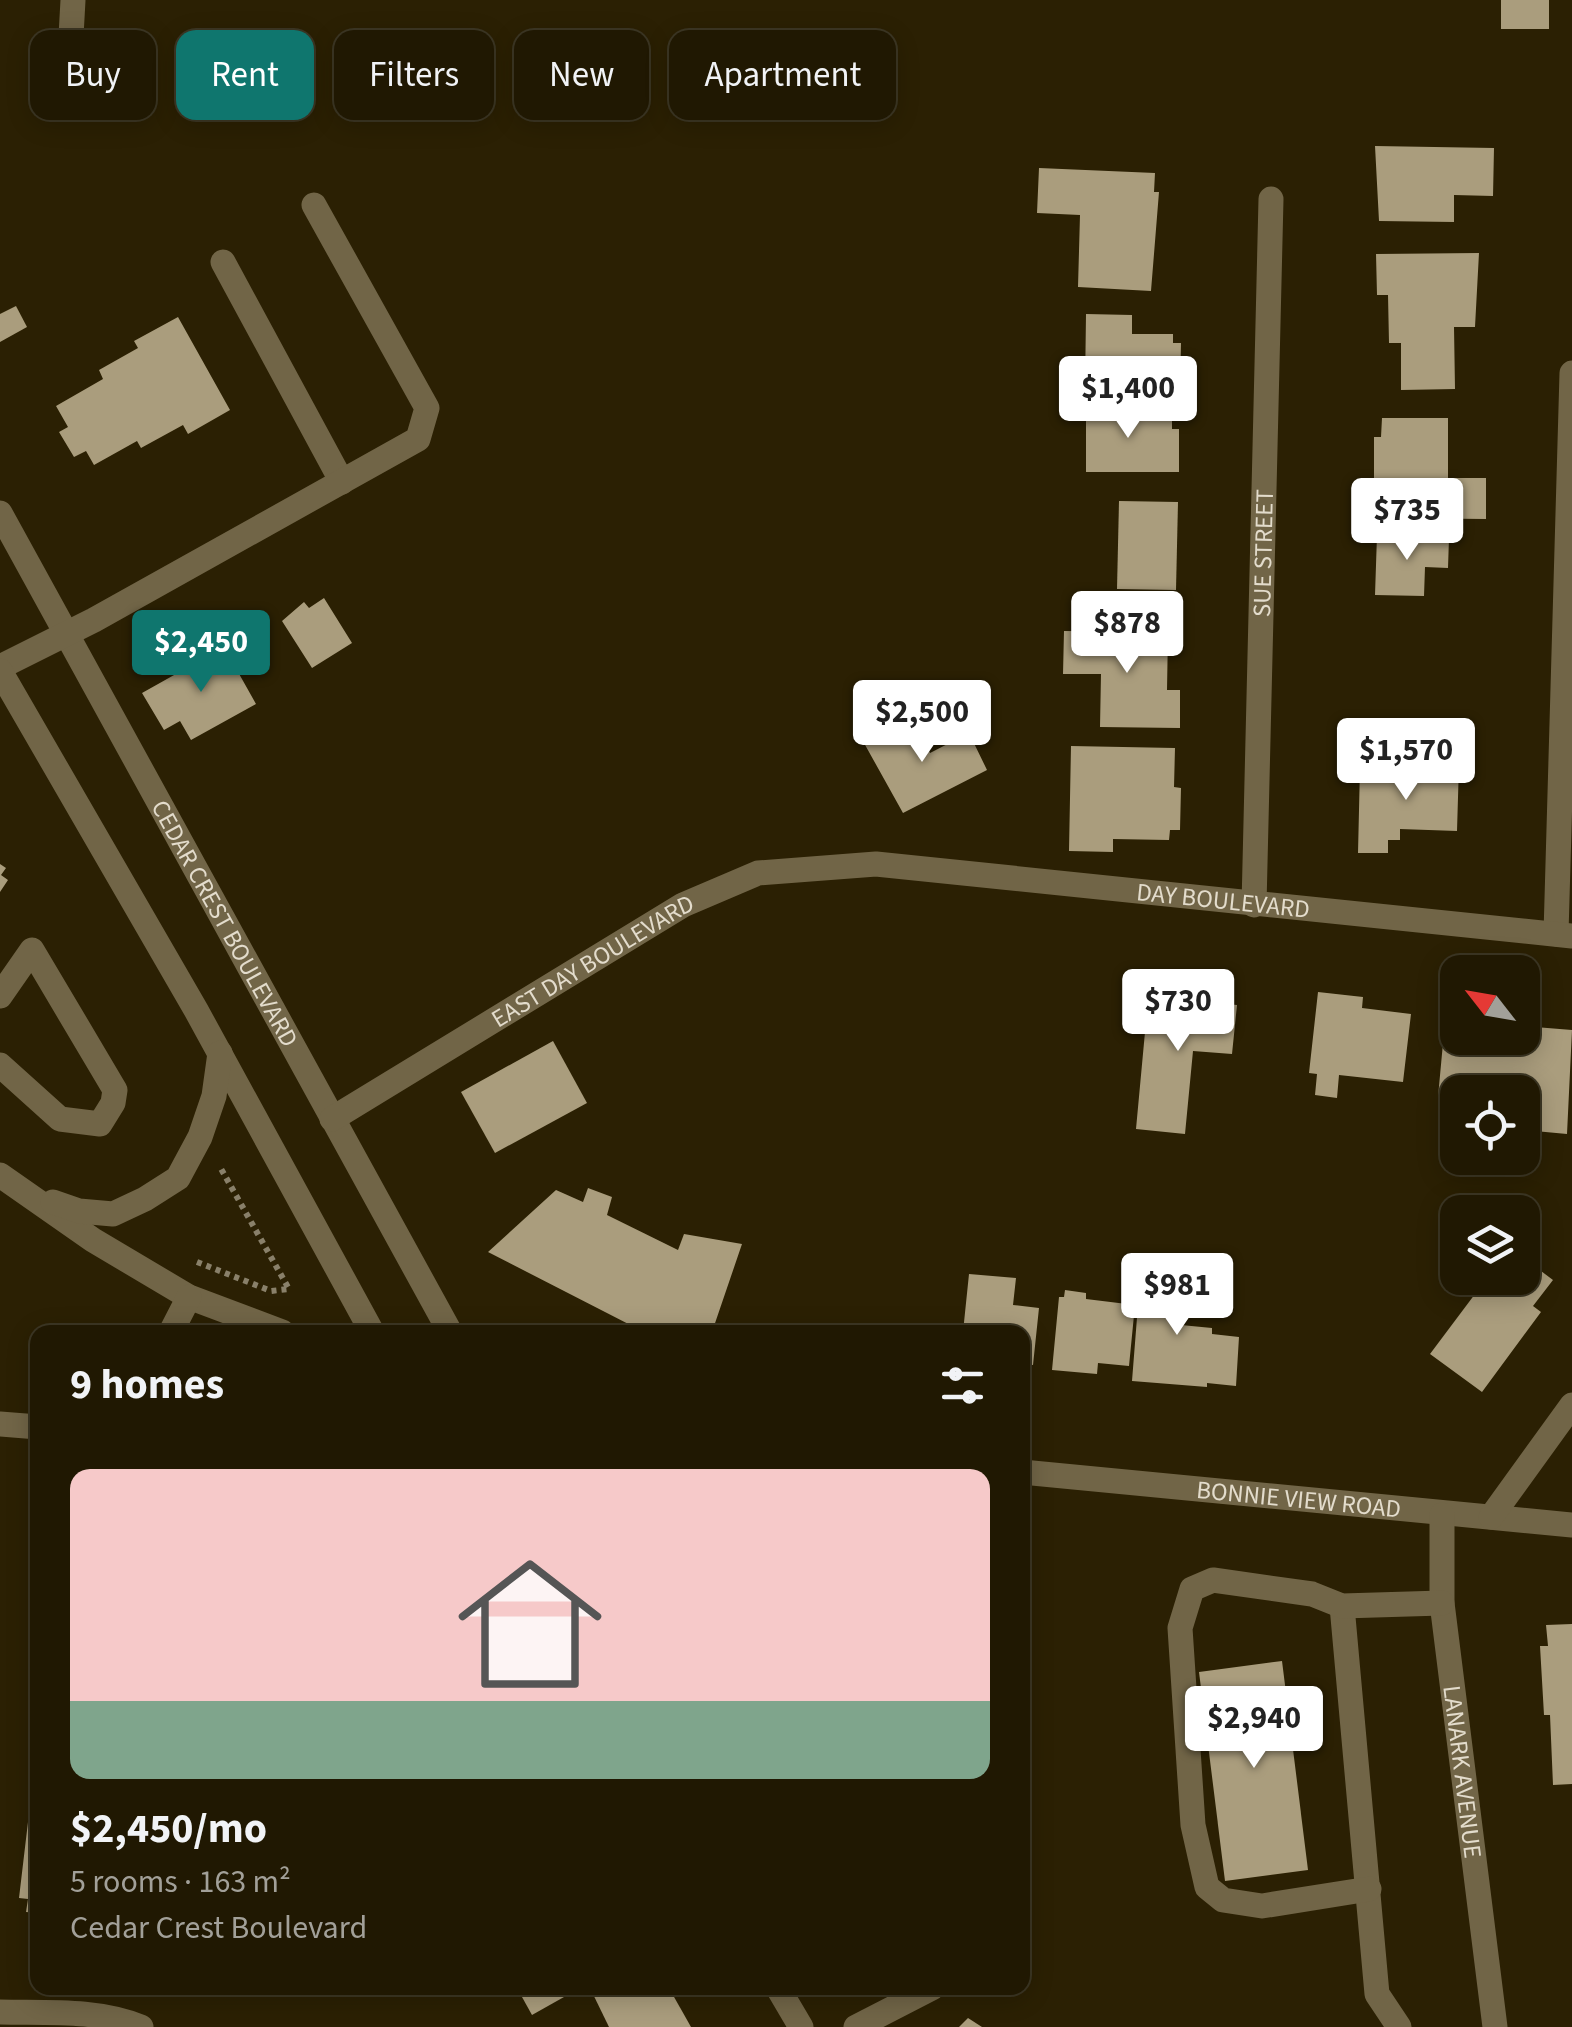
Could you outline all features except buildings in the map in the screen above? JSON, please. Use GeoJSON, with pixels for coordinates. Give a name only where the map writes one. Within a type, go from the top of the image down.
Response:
{"type":"FeatureCollection","features":[{"type":"Feature","properties":{"kind":"street"},"geometry":{"type":"LineString","coordinates":[[71,30],[73,0]]}},
{"type":"Feature","properties":{"kind":"street","name":"SUE STREET"},"geometry":{"type":"LineString","coordinates":[[1254,905],[1271,199]]}},
{"type":"Feature","properties":{"kind":"street"},"geometry":{"type":"LineString","coordinates":[[314,205],[427,408],[418,439],[0,669],[220,1052],[368,1325]]}},
{"type":"Feature","properties":{"kind":"street"},"geometry":{"type":"LineString","coordinates":[[224,262],[342,482]]}},
{"type":"Feature","properties":{"kind":"street"},"geometry":{"type":"LineString","coordinates":[[1564,935],[1572,373]]}},
{"type":"Feature","properties":{"kind":"street","name":"CEDAR CREST BOULEVARD"},"geometry":{"type":"LineString","coordinates":[[0,514],[446,1325]]}},
{"type":"Feature","properties":{"kind":"street","name":"DAY BOULEVARD"},"geometry":{"type":"LineString","coordinates":[[876,864],[1564,935]]}},
{"type":"Feature","properties":{"kind":"street","name":"EAST DAY BOULEVARD"},"geometry":{"type":"LineString","coordinates":[[332,1118],[683,905],[758,873],[876,864]]}},
{"type":"Feature","properties":{"kind":"street"},"geometry":{"type":"LineString","coordinates":[[0,996],[32,950],[115,1090],[114,1103],[100,1124],[60,1119],[0,1065]]}},
{"type":"Feature","properties":{"kind":"street"},"geometry":{"type":"LineString","coordinates":[[10,1182],[79,1211],[113,1214],[146,1199],[178,1178],[200,1136],[214,1096],[220,1052]]}},
{"type":"Feature","properties":{"kind":"street"},"geometry":{"type":"LineString","coordinates":[[10,1182],[93,1240],[188,1297],[263,1325]]}},
{"type":"Feature","properties":{"kind":"street"},"geometry":{"type":"LineString","coordinates":[[174,1325],[188,1297]]}},
{"type":"Feature","properties":{"kind":"street"},"geometry":{"type":"LineString","coordinates":[[1492,1517],[1572,1405]]}},
{"type":"Feature","properties":{"kind":"street"},"geometry":{"type":"LineString","coordinates":[[0,1424],[30,1426]]}},
{"type":"Feature","properties":{"kind":"street","name":"BONNIE VIEW ROAD"},"geometry":{"type":"LineString","coordinates":[[1030,1473],[1572,1525]]}},
{"type":"Feature","properties":{"kind":"street","name":"LANARK AVENUE"},"geometry":{"type":"LineString","coordinates":[[1442,1515],[1442,1603],[1495,2027]]}},
{"type":"Feature","properties":{"kind":"street"},"geometry":{"type":"LineString","coordinates":[[1369,1888],[1262,1906],[1224,1900],[1206,1886],[1193,1825],[1180,1628],[1192,1589],[1213,1580],[1312,1594],[1342,1606],[1442,1603]]}},
{"type":"Feature","properties":{"kind":"street"},"geometry":{"type":"LineString","coordinates":[[1342,1606],[1377,1994],[1400,2027]]}},
{"type":"Feature","properties":{"kind":"street"},"geometry":{"type":"LineString","coordinates":[[782,1995],[801,2027]]}},
{"type":"Feature","properties":{"kind":"street"},"geometry":{"type":"LineString","coordinates":[[856,2027],[918,1995]]}},
{"type":"Feature","properties":{"kind":"street"},"geometry":{"type":"LineString","coordinates":[[0,2012],[73,2020],[120,2019],[141,2027]]}},
{"type":"Feature","properties":{"kind":"path"},"geometry":{"type":"LineString","coordinates":[[192,1260],[271,1291],[289,1289],[218,1165]]}}]}
